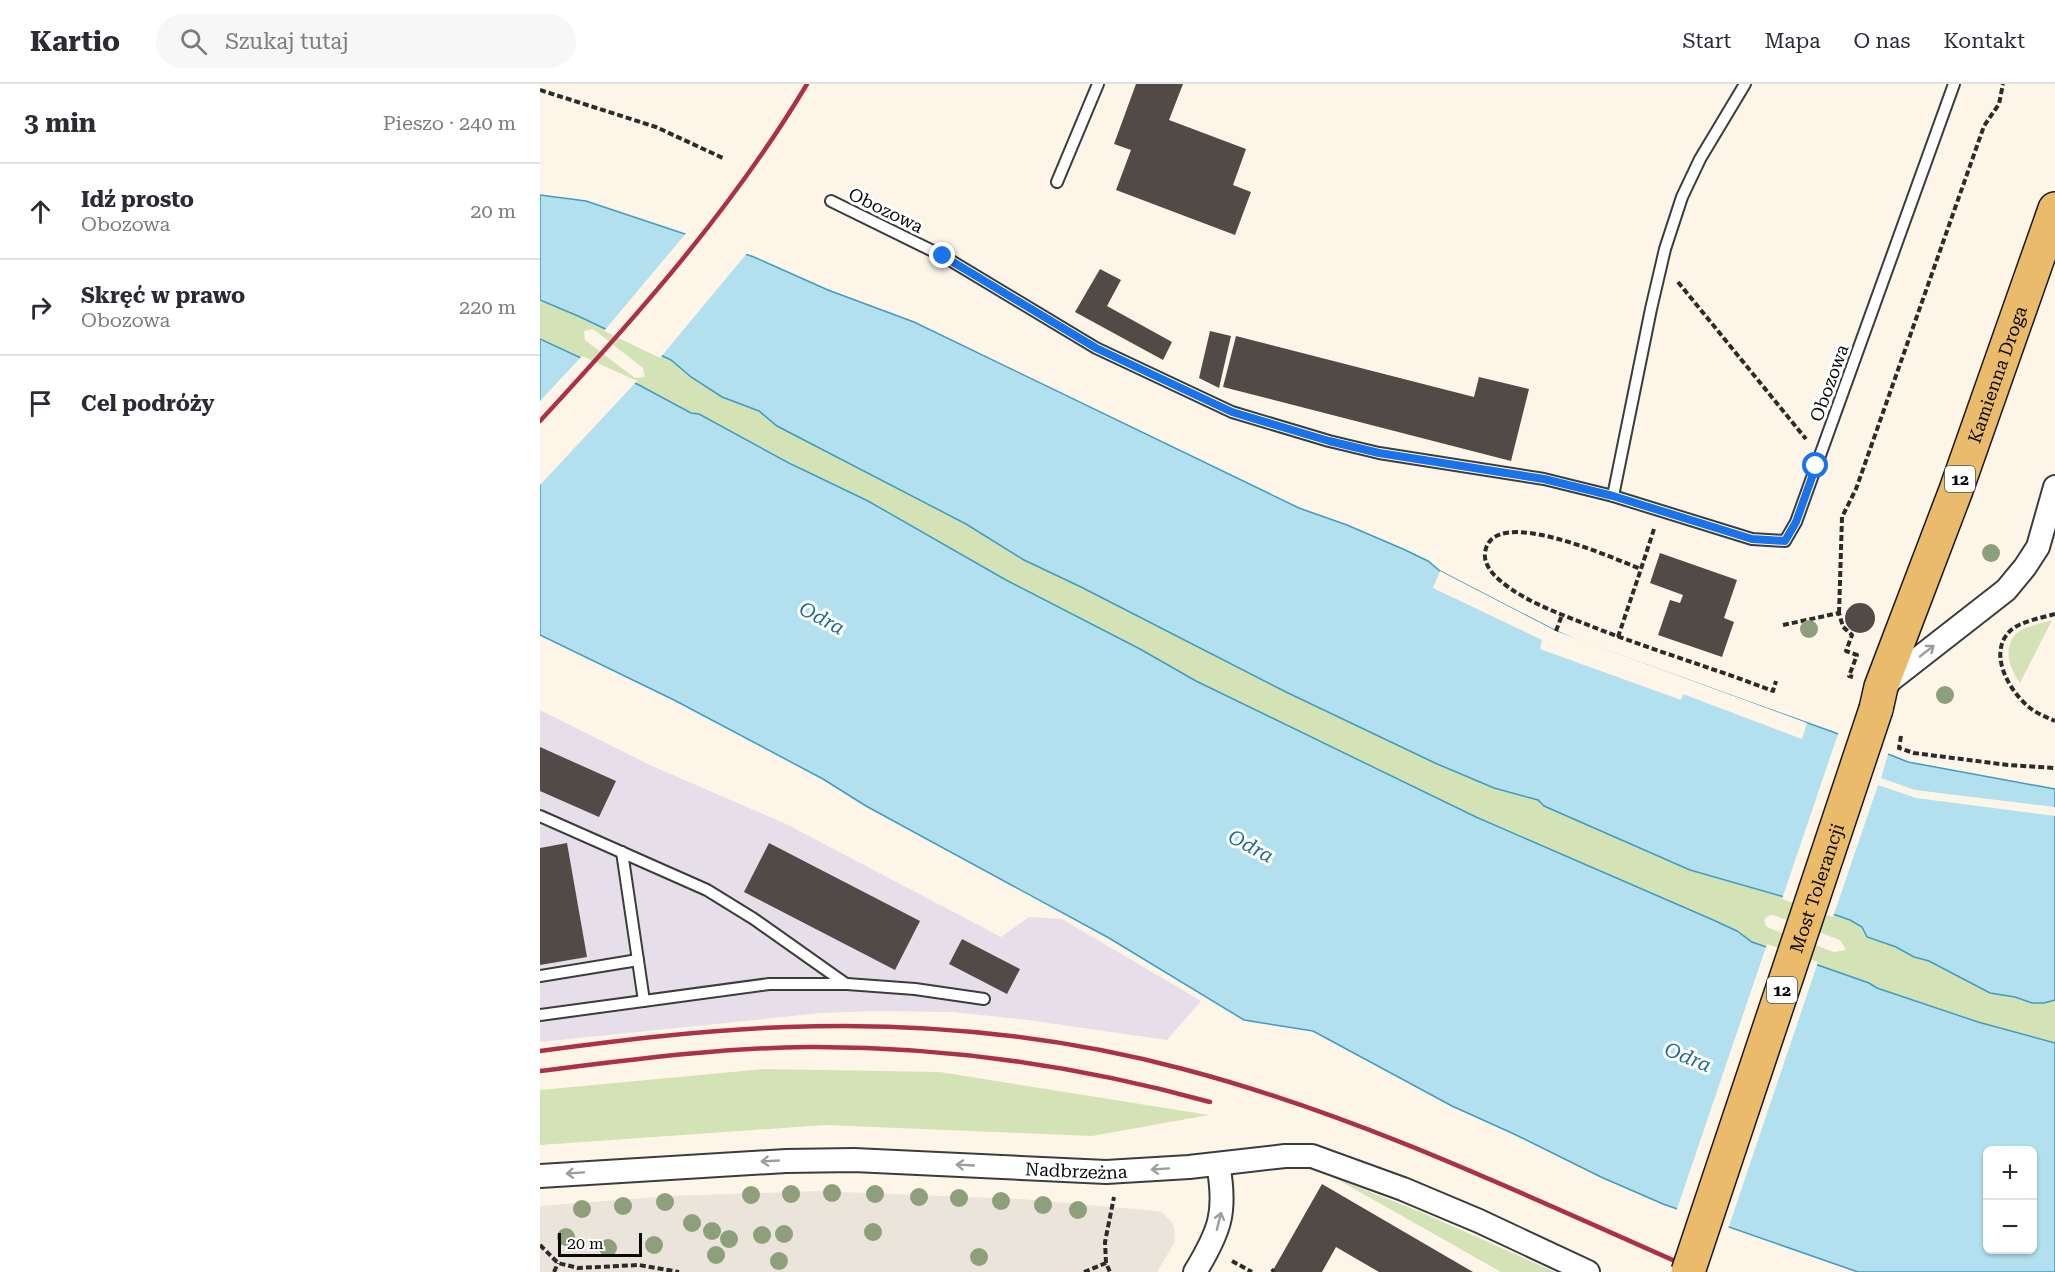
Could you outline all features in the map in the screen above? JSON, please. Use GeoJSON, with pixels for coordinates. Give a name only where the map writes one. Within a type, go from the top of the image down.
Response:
{"type":"FeatureCollection","features":[{"type":"Feature","properties":{"kind":"main road","name":"Kamienna Droga"},"geometry":{"type":"LineString","coordinates":[[1871,691],[1956,490],[2055,209]]}},
{"type":"Feature","properties":{"kind":"main road","name":"Most Tolerancji"},"geometry":{"type":"LineString","coordinates":[[1688,1272],[1871,691]]}},
{"type":"Feature","properties":{"kind":"street"},"geometry":{"type":"LineString","coordinates":[[1871,691],[2006,590],[2038,547],[2055,487]]}},
{"type":"Feature","properties":{"kind":"street","name":"Nadbrzeżna"},"geometry":{"type":"LineString","coordinates":[[540,1176],[786,1161],[854,1160],[1106,1172],[1218,1164],[1288,1156],[1318,1157],[1479,1221],[1588,1272]]}},
{"type":"Feature","properties":{"kind":"street"},"geometry":{"type":"LineString","coordinates":[[1195,1272],[1214,1240],[1221,1218],[1223,1192],[1218,1164]]}},
{"type":"Feature","properties":{"kind":"lane"},"geometry":{"type":"LineString","coordinates":[[1057,182],[1098,84]]}},
{"type":"Feature","properties":{"kind":"lane"},"geometry":{"type":"LineString","coordinates":[[1613,496],[1662,263],[1682,197],[1700,159],[1745,84]]}},
{"type":"Feature","properties":{"kind":"lane","name":"Obozowa"},"geometry":{"type":"LineString","coordinates":[[831,201],[943,256],[1096,348],[1232,412],[1329,441],[1379,453],[1544,479],[1613,496],[1752,539],[1785,541],[1796,522],[1954,84]]}},
{"type":"Feature","properties":{"kind":"lane"},"geometry":{"type":"LineString","coordinates":[[540,816],[707,890],[754,919],[847,984]]}},
{"type":"Feature","properties":{"kind":"lane"},"geometry":{"type":"LineString","coordinates":[[622,852],[644,1001]]}},
{"type":"Feature","properties":{"kind":"lane"},"geometry":{"type":"LineString","coordinates":[[540,976],[638,960]]}},
{"type":"Feature","properties":{"kind":"lane"},"geometry":{"type":"LineString","coordinates":[[540,1015],[769,984],[847,984],[915,989],[984,999]]}},
{"type":"Feature","properties":{"kind":"path"},"geometry":{"type":"LineString","coordinates":[[1871,691],[1849,676],[1857,655],[1846,651],[1852,635],[1843,627],[1839,613],[1839,553],[1842,517],[1856,489],[1984,126],[1999,104],[2003,84]]}},
{"type":"Feature","properties":{"kind":"path"},"geometry":{"type":"LineString","coordinates":[[540,90],[656,127],[725,159]]}},
{"type":"Feature","properties":{"kind":"path"},"geometry":{"type":"LineString","coordinates":[[1662,263],[1820,457]]}},
{"type":"Feature","properties":{"kind":"path"},"geometry":{"type":"LineString","coordinates":[[1618,637],[1661,511]]}},
{"type":"Feature","properties":{"kind":"path"},"geometry":{"type":"LineString","coordinates":[[1641,568],[1534,532],[1512,531],[1497,535],[1488,543],[1485,554],[1489,569],[1513,590],[1543,607],[1618,637],[1773,691],[1776,681]]}},
{"type":"Feature","properties":{"kind":"path"},"geometry":{"type":"LineString","coordinates":[[1783,625],[1839,613]]}},
{"type":"Feature","properties":{"kind":"path"},"geometry":{"type":"LineString","coordinates":[[2055,614],[2013,628],[2003,641],[2001,658],[2006,678],[2022,700],[2041,716],[2055,721]]}},
{"type":"Feature","properties":{"kind":"path"},"geometry":{"type":"LineString","coordinates":[[1556,631],[1562,615]]}},
{"type":"Feature","properties":{"kind":"path"},"geometry":{"type":"LineString","coordinates":[[1903,725],[1899,748],[1914,753],[2008,765],[2055,768]]}},
{"type":"Feature","properties":{"kind":"path"},"geometry":{"type":"LineString","coordinates":[[1110,1272],[1106,1263],[1105,1242],[1114,1197]]}},
{"type":"Feature","properties":{"kind":"path"},"geometry":{"type":"LineString","coordinates":[[540,1245],[558,1263],[585,1268],[648,1266],[680,1272]]}},
{"type":"Feature","properties":{"kind":"path"},"geometry":{"type":"LineString","coordinates":[[1232,1261],[1252,1272]]}},
{"type":"Feature","properties":{"kind":"path"},"geometry":{"type":"LineString","coordinates":[[554,1272],[558,1263]]}},
{"type":"Feature","properties":{"kind":"path"},"geometry":{"type":"LineString","coordinates":[[1084,1272],[1106,1263]]}},
{"type":"Feature","properties":{"kind":"path"},"geometry":{"type":"LineString","coordinates":[[624,1265],[625,1272]]}},
{"type":"Feature","properties":{"kind":"shaded area"},"geometry":{"type":"Polygon","coordinates":[[[540,710],[652,766],[786,824],[1001,937],[1029,917],[1062,919],[1201,1001],[1167,1040],[953,1012],[874,1011],[821,1013],[540,1042],[540,710]]]}},
{"type":"Feature","properties":{"kind":"shaded area"},"geometry":{"type":"Polygon","coordinates":[[[818,1191],[1021,1199],[1158,1211],[1172,1223],[1175,1242],[1157,1272],[540,1272],[540,1206],[669,1196],[818,1191]]]}},
{"type":"Feature","properties":{"kind":"green space"},"geometry":{"type":"Polygon","coordinates":[[[540,300],[671,360],[691,377],[722,397],[759,411],[777,426],[966,524],[1024,560],[1286,692],[1435,763],[1494,788],[1538,800],[1544,806],[1690,870],[1781,896],[1850,920],[1862,927],[1867,937],[1929,961],[1990,992],[2032,1003],[2055,1000],[2055,1043],[1978,1022],[1752,942],[1731,928],[1476,817],[1196,681],[699,414],[691,413],[639,385],[540,339],[540,300]],[[593,329],[584,331],[585,340],[635,378],[645,377],[643,368],[593,329]],[[1773,915],[1764,920],[1769,928],[1834,952],[1846,950],[1840,940],[1773,915]]]}},
{"type":"Feature","properties":{"kind":"green space"},"geometry":{"type":"Polygon","coordinates":[[[2052,620],[2020,683],[2009,659],[2008,652],[2012,640],[2023,629],[2052,620]]]}},
{"type":"Feature","properties":{"kind":"green space"},"geometry":{"type":"Polygon","coordinates":[[[765,1069],[940,1072],[1209,1115],[1092,1136],[826,1125],[540,1145],[540,1090],[765,1069]]]}},
{"type":"Feature","properties":{"kind":"green space"},"geometry":{"type":"Polygon","coordinates":[[[1335,1178],[1423,1213],[1555,1272],[1501,1272],[1335,1178]]]}},
{"type":"Feature","properties":{"kind":"water"},"geometry":{"type":"Polygon","coordinates":[[[540,195],[586,201],[754,257],[828,290],[914,322],[1299,508],[1403,549],[1428,561],[1440,571],[1577,640],[1833,732],[1908,762],[2055,789],[2055,1000],[2032,1003],[2015,997],[1990,993],[1929,961],[1867,937],[1862,927],[1850,920],[1781,896],[1690,870],[1544,806],[1538,800],[1494,788],[1435,763],[1286,692],[1024,560],[966,524],[777,426],[759,411],[722,397],[691,377],[671,360],[540,300],[540,195]]]}},
{"type":"Feature","properties":{"kind":"water","name":"Odra"},"geometry":{"type":"Polygon","coordinates":[[[540,339],[639,385],[691,413],[699,414],[789,463],[868,501],[1006,580],[1140,649],[1196,681],[1476,817],[1711,919],[1737,931],[1752,942],[1978,1022],[2055,1043],[2055,1272],[1858,1272],[1663,1204],[1452,1106],[1313,1031],[1244,1020],[1109,938],[866,806],[823,779],[674,700],[540,635],[540,339]]]}},
{"type":"Feature","properties":{"kind":"pier"},"geometry":{"type":"Polygon","coordinates":[[[687,232],[748,252],[660,358],[604,331],[687,232]]]}},
{"type":"Feature","properties":{"kind":"pier"},"geometry":{"type":"Polygon","coordinates":[[[582,356],[637,381],[540,485],[540,401],[582,356]]]}},
{"type":"Feature","properties":{"kind":"pier"},"geometry":{"type":"Polygon","coordinates":[[[1440,571],[1556,631],[1807,723],[1802,739],[1683,694],[1681,700],[1540,649],[1542,640],[1433,588],[1440,571]]]}},
{"type":"Feature","properties":{"kind":"pier"},"geometry":{"type":"Polygon","coordinates":[[[1839,731],[1889,751],[1881,778],[1915,790],[2055,807],[2055,816],[1916,798],[1878,785],[1833,917],[1782,899],[1839,731]]]}},
{"type":"Feature","properties":{"kind":"pier"},"geometry":{"type":"Polygon","coordinates":[[[1767,944],[1818,962],[1728,1229],[1676,1212],[1767,944]]]}},
{"type":"Feature","properties":{"kind":"building"},"geometry":{"type":"Polygon","coordinates":[[[1136,84],[1183,84],[1169,120],[1246,149],[1233,185],[1251,192],[1235,235],[1116,190],[1131,150],[1114,144],[1136,84]]]}},
{"type":"Feature","properties":{"kind":"building"},"geometry":{"type":"Polygon","coordinates":[[[1100,269],[1121,280],[1107,306],[1172,342],[1163,360],[1075,312],[1100,269]]]}},
{"type":"Feature","properties":{"kind":"building"},"geometry":{"type":"Polygon","coordinates":[[[1210,331],[1231,336],[1219,388],[1199,378],[1210,331]]]}},
{"type":"Feature","properties":{"kind":"building"},"geometry":{"type":"Polygon","coordinates":[[[1236,336],[1474,397],[1479,377],[1529,389],[1511,461],[1223,387],[1236,336]]]}},
{"type":"Feature","properties":{"kind":"building"},"geometry":{"type":"Polygon","coordinates":[[[1660,553],[1737,580],[1724,618],[1734,622],[1722,657],[1658,635],[1670,600],[1680,603],[1683,595],[1650,583],[1660,553]]]}},
{"type":"Feature","properties":{"kind":"building"},"geometry":{"type":"Polygon","coordinates":[[[1860,603],[1871,607],[1875,618],[1871,629],[1860,633],[1849,629],[1845,618],[1849,607],[1860,603]]]}},
{"type":"Feature","properties":{"kind":"building"},"geometry":{"type":"Polygon","coordinates":[[[540,747],[616,781],[599,817],[540,791],[540,747]]]}},
{"type":"Feature","properties":{"kind":"building"},"geometry":{"type":"Polygon","coordinates":[[[567,843],[587,957],[540,965],[540,848],[567,843]]]}},
{"type":"Feature","properties":{"kind":"building"},"geometry":{"type":"Polygon","coordinates":[[[769,843],[920,921],[895,970],[744,892],[769,843]]]}},
{"type":"Feature","properties":{"kind":"building"},"geometry":{"type":"Polygon","coordinates":[[[962,939],[1020,969],[1007,994],[949,964],[962,939]]]}},
{"type":"Feature","properties":{"kind":"building"},"geometry":{"type":"Polygon","coordinates":[[[1322,1184],[1473,1272],[1379,1272],[1336,1247],[1322,1272],[1272,1272],[1322,1184]]]}},
{"type":"Feature","properties":{"kind":"railway"},"geometry":{"type":"LineString","coordinates":[[540,421],[682,260],[748,174],[807,84]]}},
{"type":"Feature","properties":{"kind":"railway"},"geometry":{"type":"LineString","coordinates":[[540,1051],[694,1033],[756,1028],[837,1026],[986,1033],[1086,1047],[1183,1069],[1316,1110],[1445,1160],[1700,1272]]}},
{"type":"Feature","properties":{"kind":"railway"},"geometry":{"type":"LineString","coordinates":[[540,1071],[673,1055],[740,1050],[807,1047],[909,1050],[960,1054],[1061,1069],[1161,1089],[1210,1102]]}},
{"type":"Feature","properties":{"kind":"route"},"geometry":{"type":"LineString","coordinates":[[943,256],[1096,348],[1232,412],[1329,441],[1379,453],[1544,479],[1613,496],[1752,539],[1785,541],[1796,522],[1816,466]]}}]}
